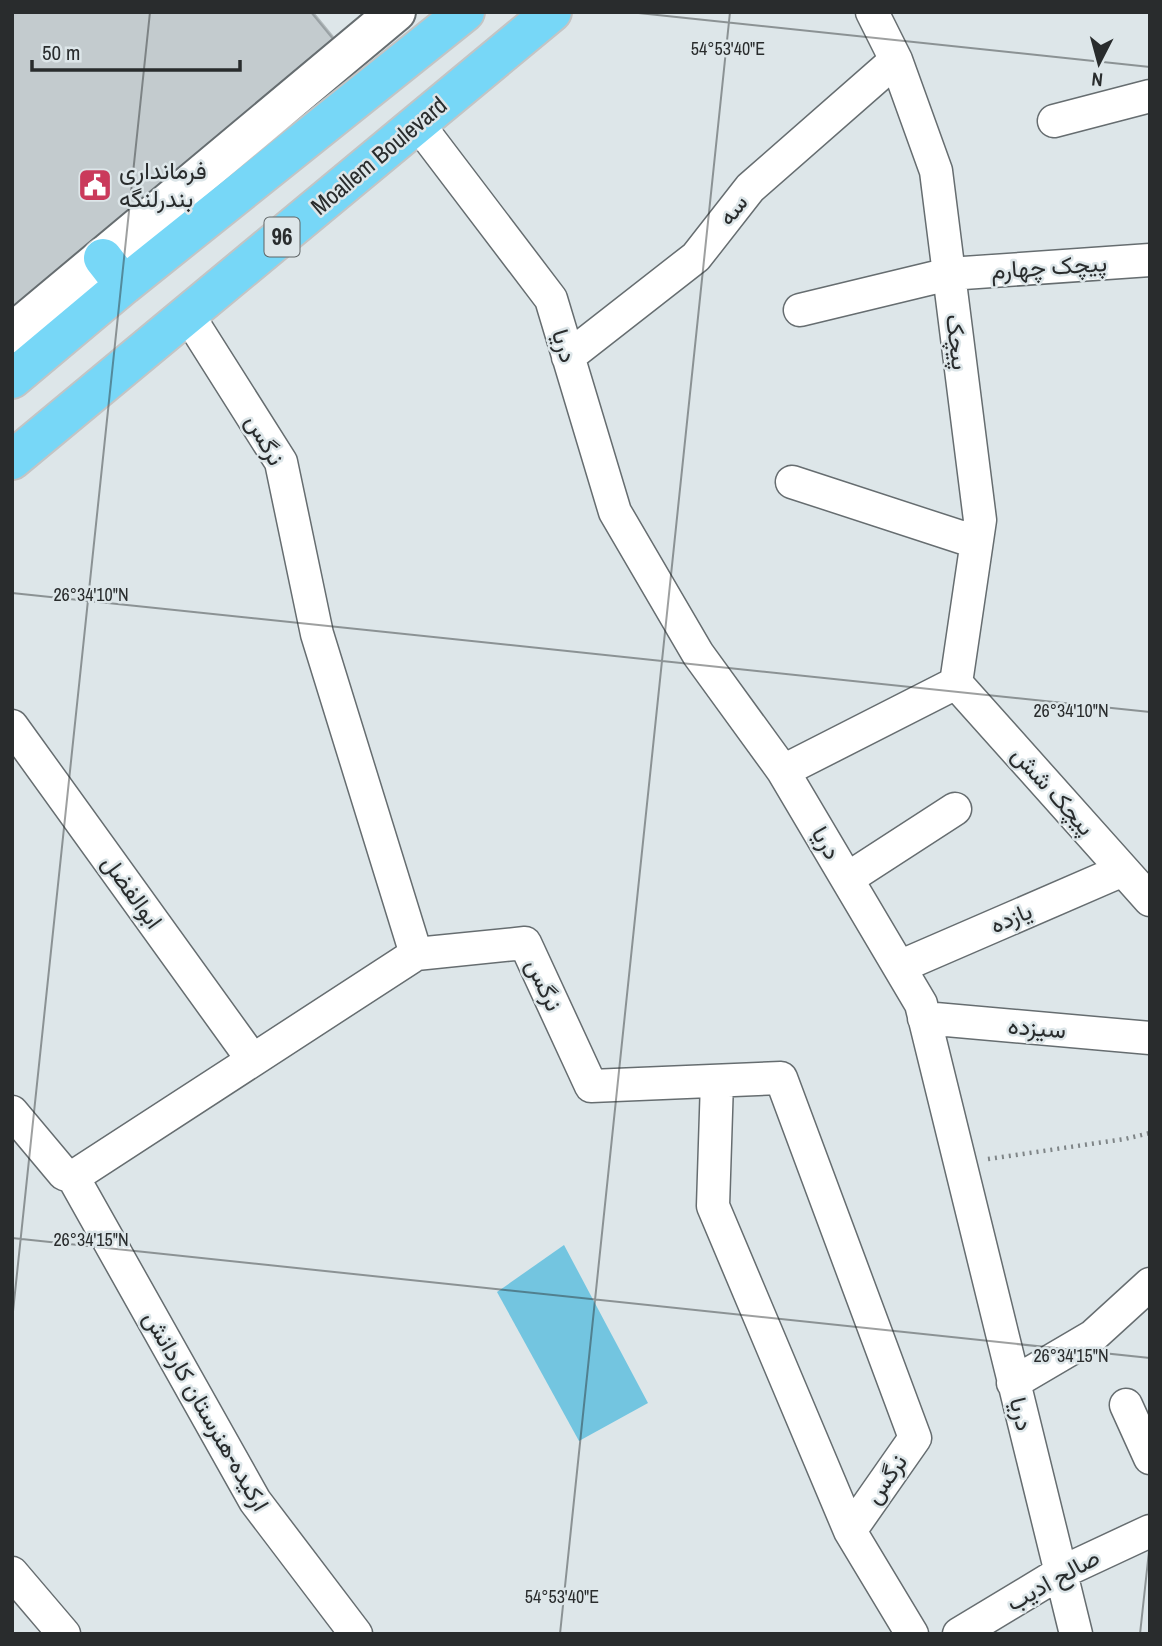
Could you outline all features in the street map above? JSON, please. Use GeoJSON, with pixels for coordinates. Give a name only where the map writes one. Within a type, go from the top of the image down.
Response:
{"type":"FeatureCollection","features":[{"type":"Feature","properties":{"kind":"highway","name":"96"},"geometry":{"type":"LineString","coordinates":[[12,379],[114,272],[465,12]]}},
{"type":"Feature","properties":{"kind":"highway","name":"Moallem Boulevard"},"geometry":{"type":"LineString","coordinates":[[12,460],[552,12]]}},
{"type":"Feature","properties":{"kind":"street"},"geometry":{"type":"LineString","coordinates":[[12,333],[114,272],[396,12]]}},
{"type":"Feature","properties":{"kind":"street","name":"پیچک"},"geometry":{"type":"LineString","coordinates":[[872,12],[896,60],[936,171],[980,520],[956,683]]}},
{"type":"Feature","properties":{"kind":"street","name":"سه"},"geometry":{"type":"LineString","coordinates":[[568,357],[696,257],[750,188],[896,60]]}},
{"type":"Feature","properties":{"kind":"street"},"geometry":{"type":"LineString","coordinates":[[1054,121],[1150,96]]}},
{"type":"Feature","properties":{"kind":"street","name":"دریا"},"geometry":{"type":"LineString","coordinates":[[418,124],[551,299],[615,512],[698,654],[783,771],[921,1004],[1076,1634]]}},
{"type":"Feature","properties":{"kind":"street","name":"پیچک چهارم"},"geometry":{"type":"LineString","coordinates":[[800,310],[948,274],[1150,260]]}},
{"type":"Feature","properties":{"kind":"street","name":"نرگس"},"geometry":{"type":"LineString","coordinates":[[188,315],[281,461],[317,634],[416,954],[525,943],[591,1086],[781,1078],[915,1437],[850,1531]]}},
{"type":"Feature","properties":{"kind":"street"},"geometry":{"type":"LineString","coordinates":[[792,482],[976,542]]}},
{"type":"Feature","properties":{"kind":"street"},"geometry":{"type":"LineString","coordinates":[[783,771],[956,683]]}},
{"type":"Feature","properties":{"kind":"street","name":"پیچک شش"},"geometry":{"type":"LineString","coordinates":[[956,683],[1150,900]]}},
{"type":"Feature","properties":{"kind":"street","name":"ابوالفضل"},"geometry":{"type":"LineString","coordinates":[[12,726],[252,1059]]}},
{"type":"Feature","properties":{"kind":"street"},"geometry":{"type":"LineString","coordinates":[[847,879],[955,809]]}},
{"type":"Feature","properties":{"kind":"street","name":"یازده"},"geometry":{"type":"LineString","coordinates":[[899,967],[1123,870]]}},
{"type":"Feature","properties":{"kind":"street"},"geometry":{"type":"LineString","coordinates":[[73,1177],[416,954]]}},
{"type":"Feature","properties":{"kind":"street","name":"سیزده"},"geometry":{"type":"LineString","coordinates":[[924,1018],[1150,1038]]}},
{"type":"Feature","properties":{"kind":"street"},"geometry":{"type":"LineString","coordinates":[[717,1081],[713,1206],[850,1531],[912,1634]]}},
{"type":"Feature","properties":{"kind":"street","name":"ارکیده-هنرستان کاردانش"},"geometry":{"type":"LineString","coordinates":[[12,1112],[64,1174],[73,1177],[255,1501],[356,1634]]}},
{"type":"Feature","properties":{"kind":"street"},"geometry":{"type":"LineString","coordinates":[[1013,1383],[1094,1336],[1150,1284]]}},
{"type":"Feature","properties":{"kind":"street"},"geometry":{"type":"LineString","coordinates":[[1126,1405],[1150,1458]]}},
{"type":"Feature","properties":{"kind":"street","name":"صالح ادیب"},"geometry":{"type":"LineString","coordinates":[[959,1634],[1060,1573],[1150,1531]]}},
{"type":"Feature","properties":{"kind":"street"},"geometry":{"type":"LineString","coordinates":[[12,1573],[64,1634]]}},
{"type":"Feature","properties":{"kind":"path"},"geometry":{"type":"LineString","coordinates":[[960,1163],[1150,1133]]}},
{"type":"Feature","properties":{"kind":"shaded area"},"geometry":{"type":"Polygon","coordinates":[[[564,1245],[648,1403],[579,1441],[497,1292],[564,1245]]]}},
{"type":"Feature","properties":{"kind":"building","name":"فرمانداری بندرلنگه"},"geometry":{"type":"Polygon","coordinates":[[[12,12],[311,12],[343,51],[12,319],[12,12]]]}},
{"type":"Feature","properties":{"kind":"place","name":"فرمانداری بندرلنگه"},"geometry":{"type":"Point","coordinates":[95,185]}}]}
